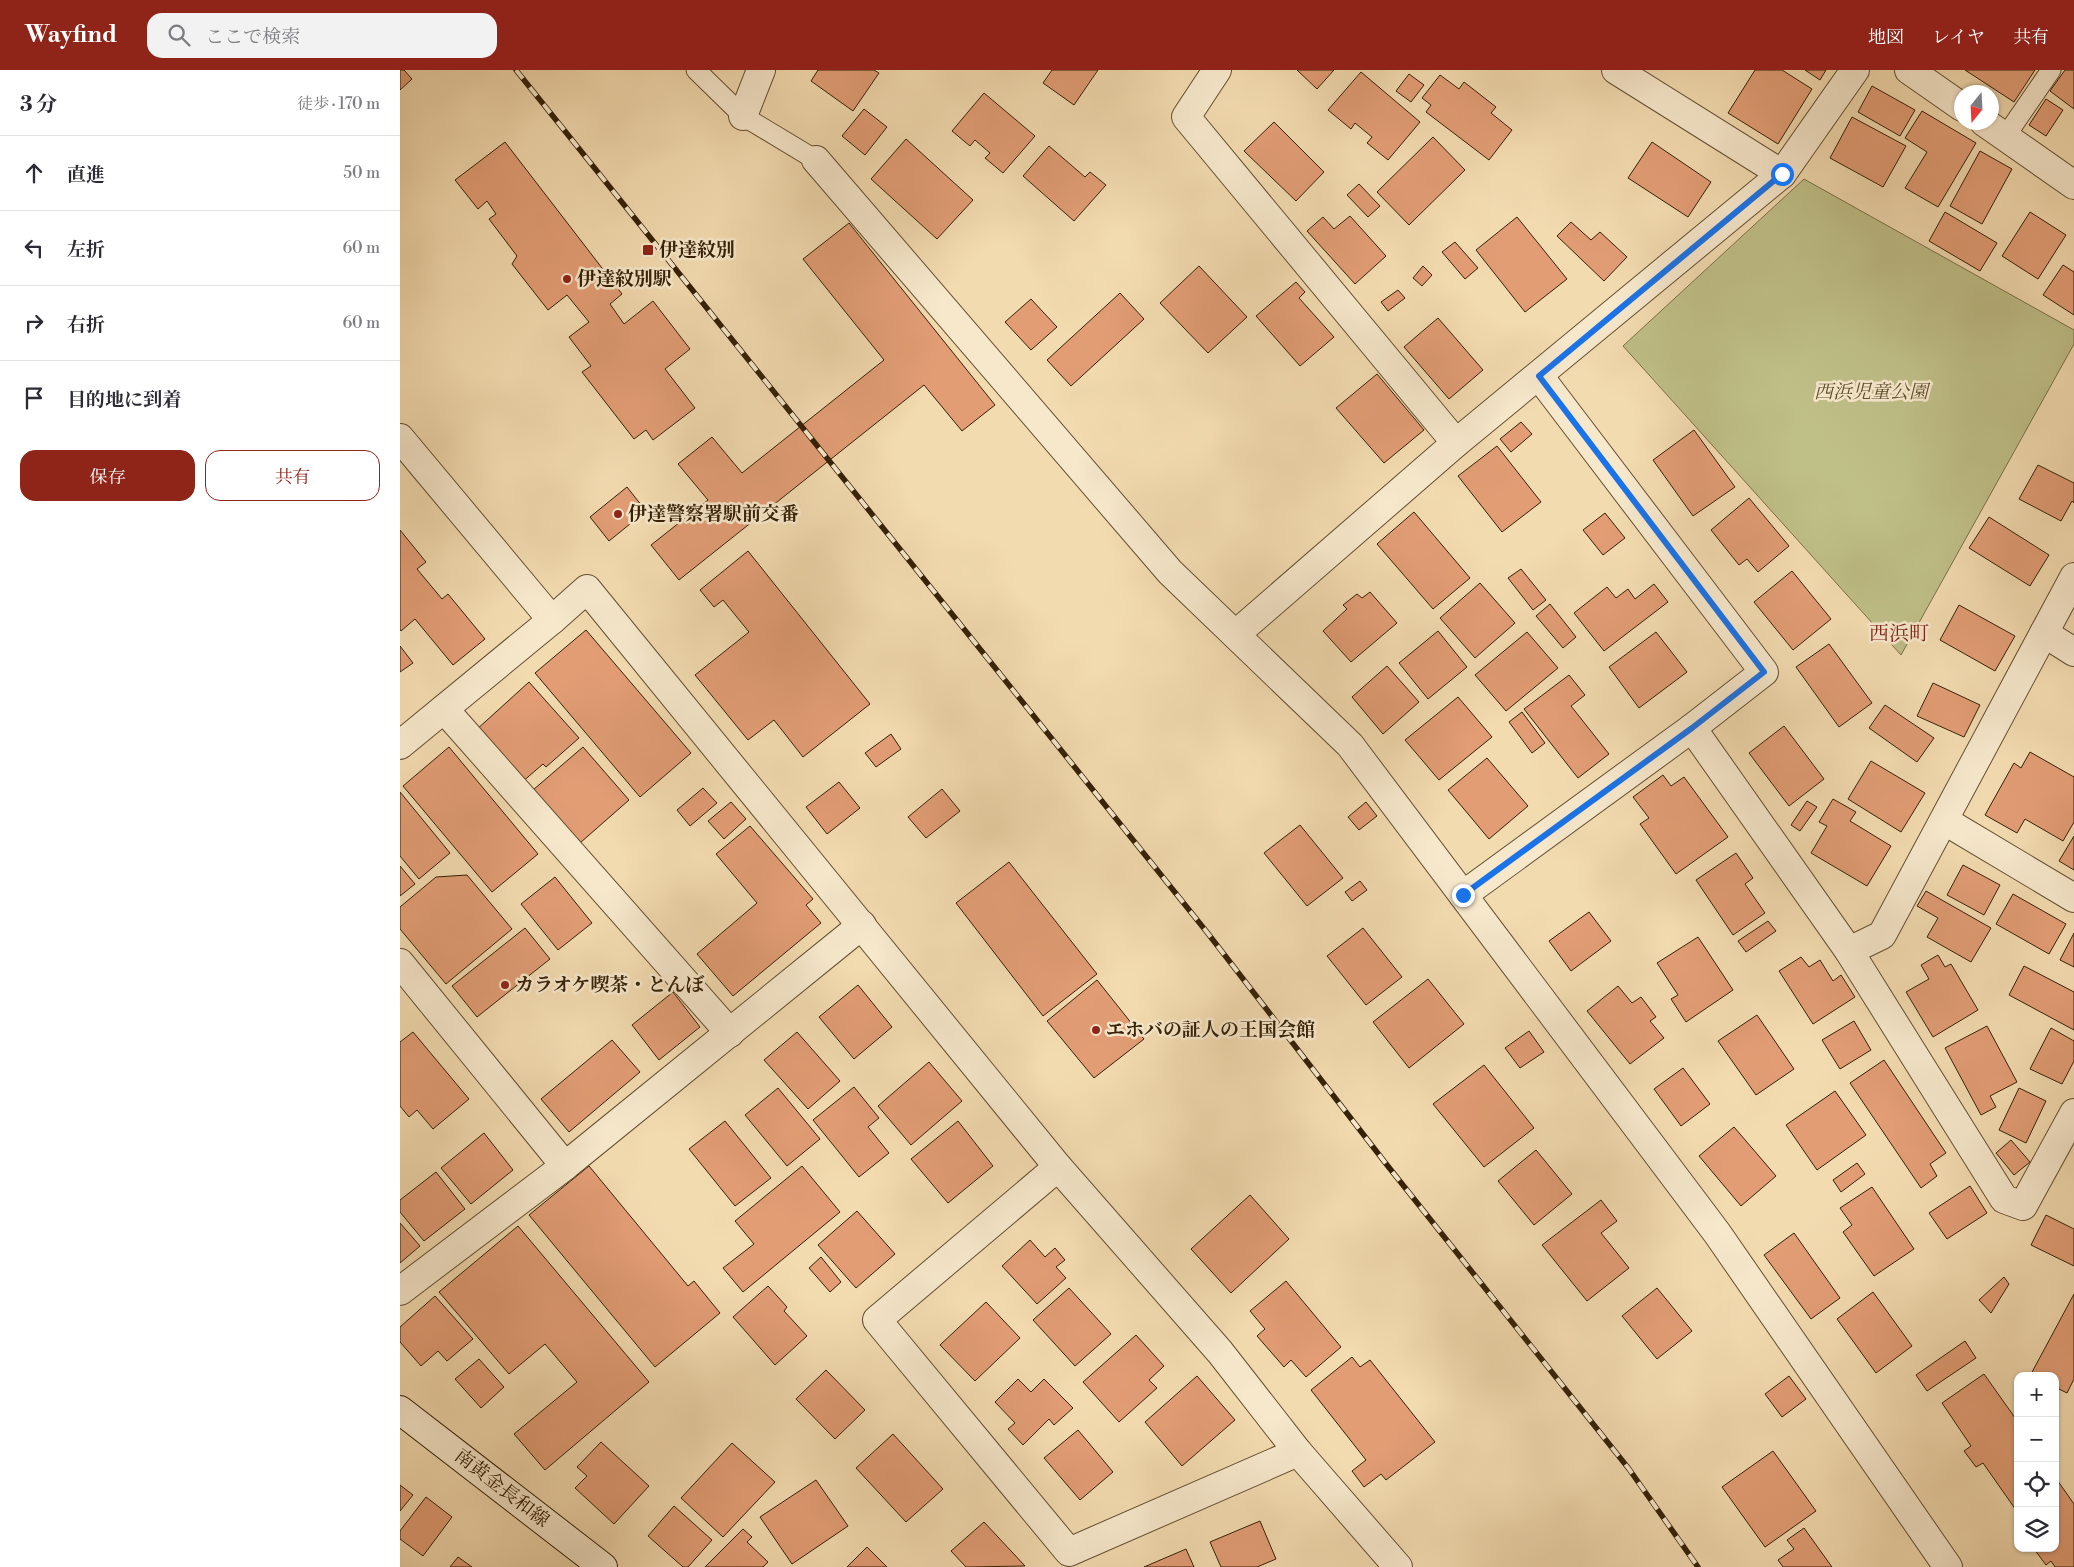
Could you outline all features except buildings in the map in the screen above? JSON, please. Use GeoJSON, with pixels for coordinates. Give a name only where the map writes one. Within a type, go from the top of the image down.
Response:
{"type":"FeatureCollection","features":[{"type":"Feature","properties":{"kind":"street"},"geometry":{"type":"LineString","coordinates":[[743,116],[761,70]]}},
{"type":"Feature","properties":{"kind":"street"},"geometry":{"type":"LineString","coordinates":[[1217,70],[1186,117],[1456,443]]}},
{"type":"Feature","properties":{"kind":"street"},"geometry":{"type":"LineString","coordinates":[[1616,70],[1782,174]]}},
{"type":"Feature","properties":{"kind":"street"},"geometry":{"type":"LineString","coordinates":[[1236,634],[1456,443],[1782,174],[1855,70]]}},
{"type":"Feature","properties":{"kind":"street"},"geometry":{"type":"LineString","coordinates":[[1909,70],[1954,101]]}},
{"type":"Feature","properties":{"kind":"street"},"geometry":{"type":"LineString","coordinates":[[1994,130],[2074,185]]}},
{"type":"Feature","properties":{"kind":"street"},"geometry":{"type":"LineString","coordinates":[[816,160],[1170,572],[1350,745],[1717,1233],[1948,1567]]}},
{"type":"Feature","properties":{"kind":"street"},"geometry":{"type":"LineString","coordinates":[[1463,895],[1692,728],[1764,672],[1539,376]]}},
{"type":"Feature","properties":{"kind":"street"},"geometry":{"type":"LineString","coordinates":[[400,438],[552,620]]}},
{"type":"Feature","properties":{"kind":"street"},"geometry":{"type":"LineString","coordinates":[[1849,951],[1882,935],[1945,821],[2074,577]]}},
{"type":"Feature","properties":{"kind":"street"},"geometry":{"type":"LineString","coordinates":[[400,745],[587,589],[1058,1168],[1220,1352],[1298,1452],[1398,1567]]}},
{"type":"Feature","properties":{"kind":"street"},"geometry":{"type":"LineString","coordinates":[[2044,633],[2074,652]]}},
{"type":"Feature","properties":{"kind":"street"},"geometry":{"type":"LineString","coordinates":[[444,709],[730,1032]]}},
{"type":"Feature","properties":{"kind":"street"},"geometry":{"type":"LineString","coordinates":[[1692,728],[1849,951],[2004,1199],[2024,1206],[2074,1113]]}},
{"type":"Feature","properties":{"kind":"street"},"geometry":{"type":"LineString","coordinates":[[1945,821],[2074,898]]}},
{"type":"Feature","properties":{"kind":"street"},"geometry":{"type":"LineString","coordinates":[[400,1291],[565,1166],[862,925]]}},
{"type":"Feature","properties":{"kind":"street"},"geometry":{"type":"LineString","coordinates":[[400,963],[565,1166]]}},
{"type":"Feature","properties":{"kind":"street"},"geometry":{"type":"LineString","coordinates":[[1058,1168],[877,1320],[1069,1552],[1298,1452]]}},
{"type":"Feature","properties":{"kind":"street","name":"南黄金長和線"},"geometry":{"type":"LineString","coordinates":[[400,1410],[603,1567]]}},
{"type":"Feature","properties":{"kind":"lane"},"geometry":{"type":"LineString","coordinates":[[696,70],[743,116],[816,160]]}},
{"type":"Feature","properties":{"kind":"lane"},"geometry":{"type":"LineString","coordinates":[[1999,125],[2051,70]]}},
{"type":"Feature","properties":{"kind":"green space","name":"西浜児童公園"},"geometry":{"type":"Polygon","coordinates":[[[1804,179],[2074,330],[2074,344],[1901,655],[1623,346],[1804,179]]]}},
{"type":"Feature","properties":{"kind":"railway"},"geometry":{"type":"LineString","coordinates":[[516,70],[1206,931],[1387,1165],[1629,1469],[1698,1567]]}},
{"type":"Feature","properties":{"kind":"place","name":"伊達紋別"},"geometry":{"type":"Point","coordinates":[648,250]}},
{"type":"Feature","properties":{"kind":"place","name":"伊達紋別駅"},"geometry":{"type":"Point","coordinates":[567,279]}},
{"type":"Feature","properties":{"kind":"place","name":"伊達警察署駅前交番"},"geometry":{"type":"Point","coordinates":[618,514]}},
{"type":"Feature","properties":{"kind":"place","name":"カラオケ喫茶・とんぼ"},"geometry":{"type":"Point","coordinates":[505,985]}},
{"type":"Feature","properties":{"kind":"place","name":"エホバの証人の王国会館"},"geometry":{"type":"Point","coordinates":[1096,1030]}},
{"type":"Feature","properties":{"kind":"district","name":"西浜町"},"geometry":{"type":"Point","coordinates":[1899,634]}},
{"type":"Feature","properties":{"kind":"route"},"geometry":{"type":"LineString","coordinates":[[1463,895],[1692,728],[1764,672],[1539,376],[1782,174]]}}]}
